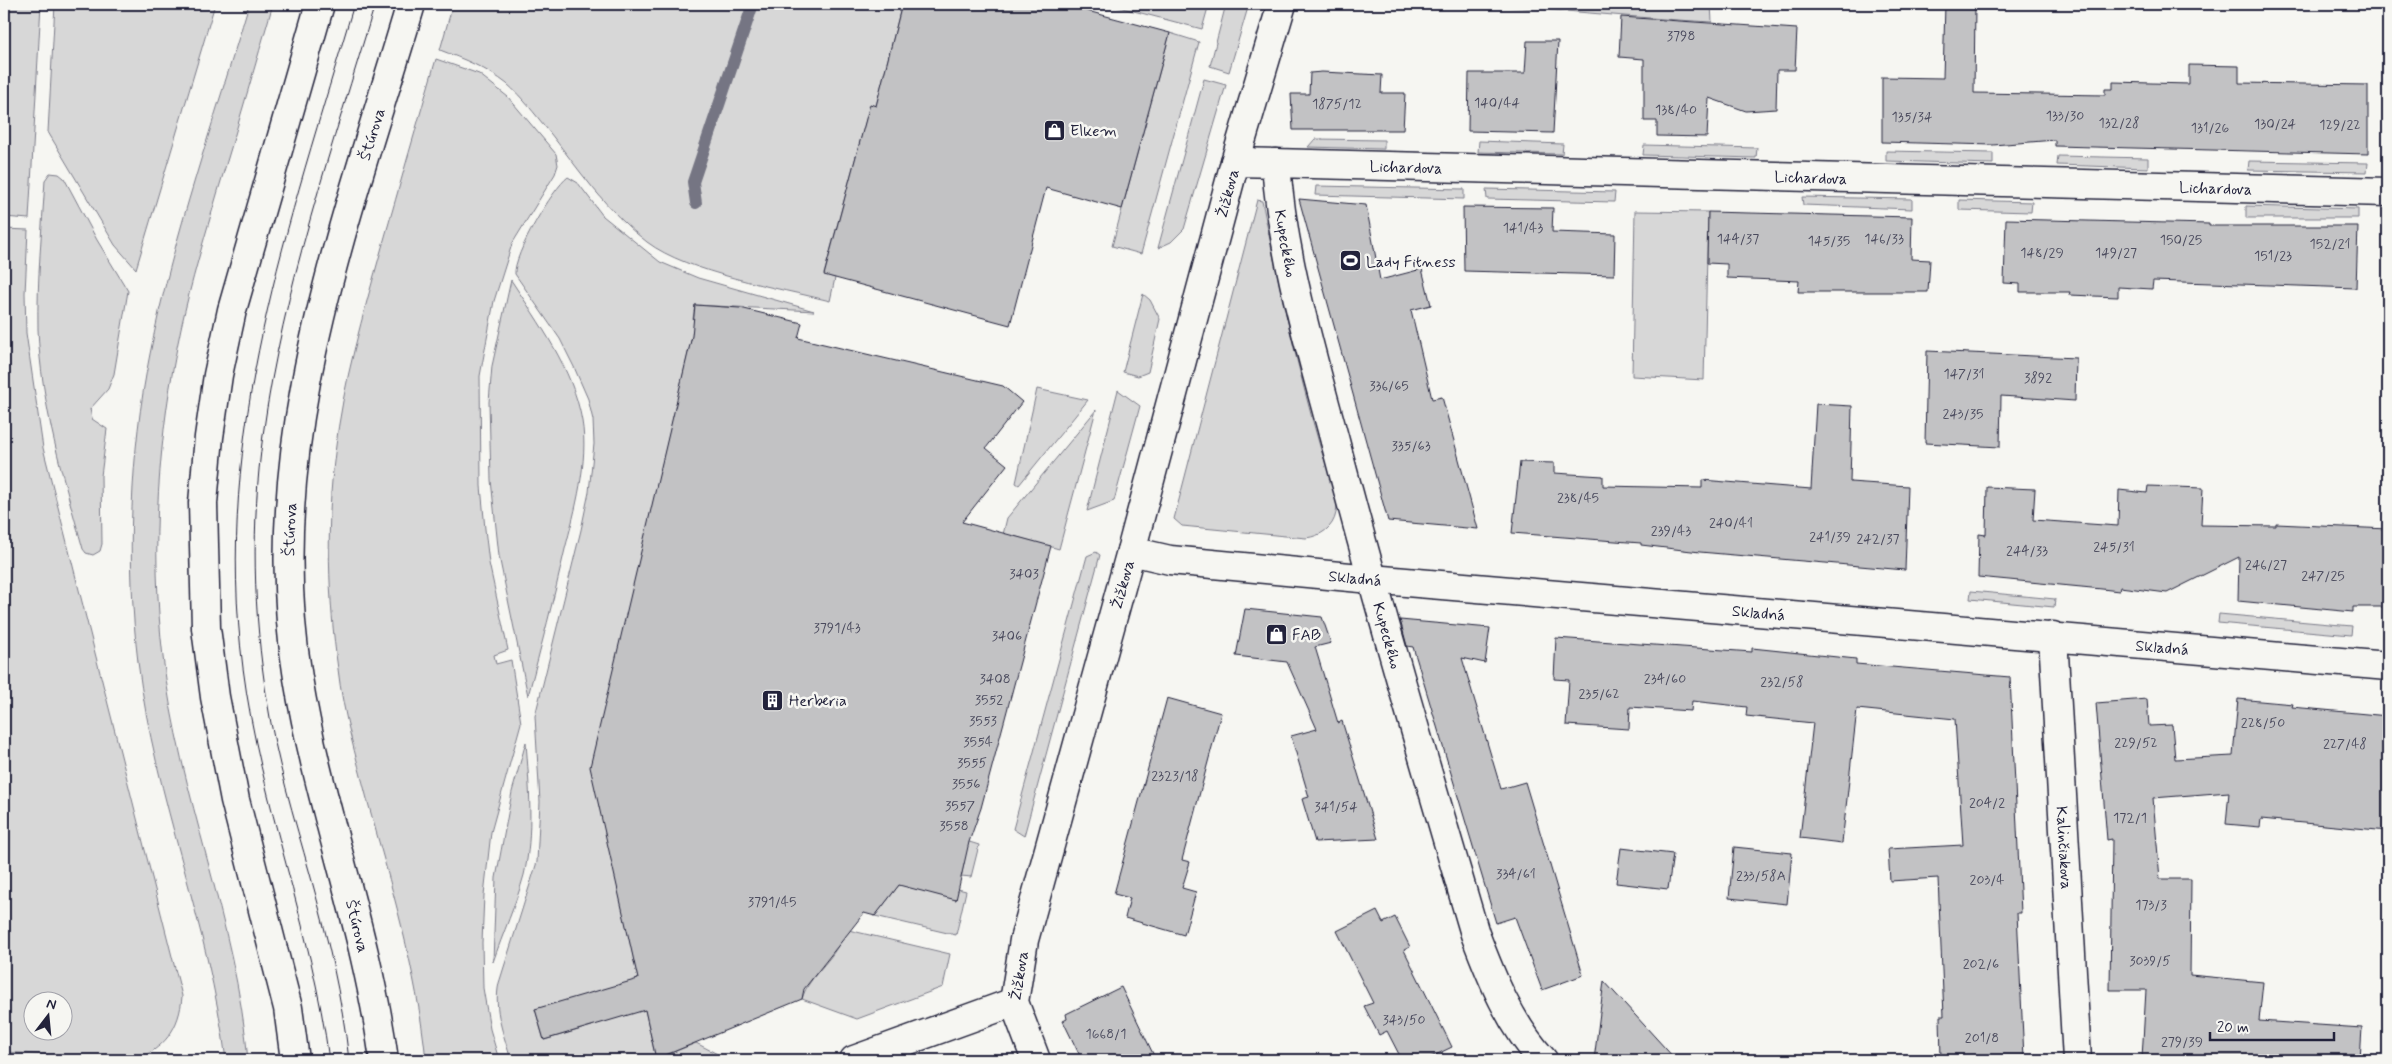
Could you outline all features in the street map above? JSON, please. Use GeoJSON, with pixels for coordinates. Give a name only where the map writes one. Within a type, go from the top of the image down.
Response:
{"type":"FeatureCollection","features":[{"type":"Feature","properties":{"kind":"street"},"geometry":{"type":"LineString","coordinates":[[295,1060],[286,999],[235,800],[215,697],[206,628],[203,503],[209,437],[218,375],[232,310],[320,4]]}},
{"type":"Feature","properties":{"kind":"street","name":"Štúrova"},"geometry":{"type":"LineString","coordinates":[[384,1060],[368,967],[314,756],[298,677],[290,607],[288,557],[291,487],[304,384],[340,242],[412,4]]}},
{"type":"Feature","properties":{"kind":"street","name":"Žižkova"},"geometry":{"type":"LineString","coordinates":[[854,1060],[1014,1002],[1024,940],[1235,162],[1282,4]]}},
{"type":"Feature","properties":{"kind":"street","name":"Lichardova"},"geometry":{"type":"LineString","coordinates":[[1235,162],[2388,192]]}},
{"type":"Feature","properties":{"kind":"street","name":"Kupeckého"},"geometry":{"type":"LineString","coordinates":[[1276,163],[1278,200],[1306,333],[1371,579],[1474,934],[1496,991],[1534,1050],[1543,1060]]}},
{"type":"Feature","properties":{"kind":"street","name":"Skladná"},"geometry":{"type":"LineString","coordinates":[[1131,550],[1170,560],[1371,579],[2388,666]]}},
{"type":"Feature","properties":{"kind":"street","name":"Kalinčiakova"},"geometry":{"type":"LineString","coordinates":[[2053,636],[2077,1060]]}},
{"type":"Feature","properties":{"kind":"street"},"geometry":{"type":"LineString","coordinates":[[1014,1002],[1036,1060]]}},
{"type":"Feature","properties":{"kind":"shaded area"},"geometry":{"type":"Polygon","coordinates":[[[4,4],[41,4],[29,219],[4,217],[4,4]]]}},
{"type":"Feature","properties":{"kind":"shaded area"},"geometry":{"type":"Polygon","coordinates":[[[55,4],[215,4],[136,269],[115,245],[48,132],[55,4]]]}},
{"type":"Feature","properties":{"kind":"shaded area"},"geometry":{"type":"Polygon","coordinates":[[[249,4],[273,4],[203,242],[181,328],[173,368],[162,450],[158,491],[157,533],[159,616],[171,708],[181,759],[232,958],[242,1009],[248,1060],[226,1060],[207,960],[146,713],[134,624],[131,547],[134,468],[138,430],[143,391],[159,310],[182,222],[249,4]]]}},
{"type":"Feature","properties":{"kind":"shaded area"},"geometry":{"type":"Polygon","coordinates":[[[453,4],[902,4],[876,106],[870,105],[824,274],[835,278],[830,301],[709,271],[665,253],[647,242],[632,230],[606,203],[513,89],[483,69],[440,50],[453,4]]]}},
{"type":"Feature","properties":{"kind":"shaded area"},"geometry":{"type":"Polygon","coordinates":[[[1107,4],[1209,4],[1202,29],[1107,4]]]}},
{"type":"Feature","properties":{"kind":"shaded area"},"geometry":{"type":"Polygon","coordinates":[[[1226,4],[1249,4],[1229,72],[1210,66],[1226,4]]]}},
{"type":"Feature","properties":{"kind":"shaded area"},"geometry":{"type":"Polygon","coordinates":[[[1467,4],[1711,4],[1712,22],[1528,8],[1467,4]]]}},
{"type":"Feature","properties":{"kind":"shaded area"},"geometry":{"type":"Polygon","coordinates":[[[1170,33],[1199,42],[1141,254],[1112,246],[1170,33]]]}},
{"type":"Feature","properties":{"kind":"shaded area"},"geometry":{"type":"Polygon","coordinates":[[[436,59],[479,74],[508,97],[556,154],[558,165],[555,174],[512,244],[494,301],[480,376],[481,486],[485,529],[489,563],[508,650],[494,655],[496,664],[511,660],[521,723],[491,832],[484,895],[483,988],[490,1029],[499,1060],[426,1060],[410,961],[354,751],[343,702],[330,588],[330,506],[335,453],[343,401],[354,349],[436,59]]]}},
{"type":"Feature","properties":{"kind":"shaded area"},"geometry":{"type":"Polygon","coordinates":[[[1204,79],[1226,85],[1184,229],[1171,242],[1158,248],[1204,79]]]}},
{"type":"Feature","properties":{"kind":"shaded area"},"geometry":{"type":"Polygon","coordinates":[[[1315,139],[1384,140],[1384,149],[1308,147],[1315,139]]]}},
{"type":"Feature","properties":{"kind":"shaded area"},"geometry":{"type":"Polygon","coordinates":[[[1479,141],[1563,144],[1562,154],[1478,152],[1479,141]]]}},
{"type":"Feature","properties":{"kind":"shaded area"},"geometry":{"type":"Polygon","coordinates":[[[1644,145],[1757,148],[1756,158],[1643,155],[1644,145]]]}},
{"type":"Feature","properties":{"kind":"shaded area"},"geometry":{"type":"Polygon","coordinates":[[[1886,151],[1993,153],[1993,164],[1886,161],[1886,151]]]}},
{"type":"Feature","properties":{"kind":"shaded area"},"geometry":{"type":"Polygon","coordinates":[[[2058,156],[2148,158],[2148,168],[2057,165],[2058,156]]]}},
{"type":"Feature","properties":{"kind":"shaded area"},"geometry":{"type":"Polygon","coordinates":[[[2249,161],[2368,163],[2367,172],[2248,170],[2249,161]]]}},
{"type":"Feature","properties":{"kind":"shaded area"},"geometry":{"type":"Polygon","coordinates":[[[50,173],[59,174],[64,178],[97,240],[128,291],[114,374],[108,389],[90,409],[92,419],[107,429],[101,476],[102,544],[100,551],[93,555],[86,553],[83,549],[54,440],[43,385],[38,329],[39,274],[45,180],[50,173]]]}},
{"type":"Feature","properties":{"kind":"shaded area"},"geometry":{"type":"Polygon","coordinates":[[[568,177],[578,183],[603,216],[660,262],[698,278],[814,311],[695,305],[693,319],[696,320],[591,767],[656,1059],[696,1043],[729,1060],[511,1060],[498,1013],[499,983],[537,862],[540,802],[535,716],[581,530],[589,492],[594,444],[593,420],[588,399],[574,367],[560,339],[515,274],[520,252],[535,222],[561,184],[568,177]],[[535,1009],[544,1040],[592,1026],[535,1009]]]}},
{"type":"Feature","properties":{"kind":"shaded area"},"geometry":{"type":"Polygon","coordinates":[[[1316,186],[1464,189],[1464,199],[1315,195],[1316,186]]]}},
{"type":"Feature","properties":{"kind":"shaded area"},"geometry":{"type":"Polygon","coordinates":[[[1486,189],[1615,192],[1614,202],[1487,199],[1486,189]]]}},
{"type":"Feature","properties":{"kind":"shaded area"},"geometry":{"type":"Polygon","coordinates":[[[1802,197],[1912,199],[1912,209],[1803,205],[1802,197]]]}},
{"type":"Feature","properties":{"kind":"shaded area"},"geometry":{"type":"Polygon","coordinates":[[[1257,200],[1262,201],[1296,357],[1321,450],[1333,481],[1337,498],[1336,513],[1329,527],[1317,535],[1306,538],[1182,526],[1174,519],[1257,200]]]}},
{"type":"Feature","properties":{"kind":"shaded area"},"geometry":{"type":"Polygon","coordinates":[[[1959,200],[2032,202],[2031,212],[1959,210],[1959,200]]]}},
{"type":"Feature","properties":{"kind":"shaded area"},"geometry":{"type":"Polygon","coordinates":[[[2246,206],[2358,209],[2358,218],[2246,218],[2246,206]]]}},
{"type":"Feature","properties":{"kind":"shaded area"},"geometry":{"type":"Polygon","coordinates":[[[1635,211],[1708,212],[1704,380],[1632,376],[1635,211]]]}},
{"type":"Feature","properties":{"kind":"shaded area"},"geometry":{"type":"Polygon","coordinates":[[[4,229],[28,230],[25,293],[26,333],[43,448],[182,996],[181,1008],[174,1028],[162,1044],[144,1056],[133,1060],[4,1052],[4,229]]]}},
{"type":"Feature","properties":{"kind":"shaded area"},"geometry":{"type":"Polygon","coordinates":[[[511,280],[554,347],[563,365],[578,402],[584,436],[584,452],[577,502],[528,696],[499,556],[491,480],[489,402],[492,366],[511,280]]]}},
{"type":"Feature","properties":{"kind":"shaded area"},"geometry":{"type":"Polygon","coordinates":[[[1143,294],[1150,300],[1160,319],[1148,372],[1138,376],[1123,372],[1143,294]]]}},
{"type":"Feature","properties":{"kind":"shaded area"},"geometry":{"type":"Polygon","coordinates":[[[1037,389],[1088,400],[1019,485],[1016,483],[1037,389]]]}},
{"type":"Feature","properties":{"kind":"shaded area"},"geometry":{"type":"Polygon","coordinates":[[[1118,390],[1140,406],[1114,501],[1087,511],[1118,390]]]}},
{"type":"Feature","properties":{"kind":"shaded area"},"geometry":{"type":"Polygon","coordinates":[[[1096,410],[1059,549],[1013,536],[931,830],[979,845],[971,877],[961,876],[964,864],[940,859],[932,893],[955,899],[958,889],[966,891],[956,935],[875,916],[913,867],[891,849],[928,803],[906,786],[943,740],[921,723],[957,677],[939,663],[987,601],[1007,518],[1096,410]]]}},
{"type":"Feature","properties":{"kind":"shaded area"},"geometry":{"type":"Polygon","coordinates":[[[1096,552],[1100,555],[1024,836],[1013,829],[1087,556],[1096,552]]]}},
{"type":"Feature","properties":{"kind":"shaded area"},"geometry":{"type":"Polygon","coordinates":[[[1971,591],[2055,599],[2054,607],[1970,599],[1971,591]]]}},
{"type":"Feature","properties":{"kind":"shaded area"},"geometry":{"type":"Polygon","coordinates":[[[2219,614],[2352,626],[2351,635],[2218,623],[2219,614]]]}},
{"type":"Feature","properties":{"kind":"shaded area"},"geometry":{"type":"Polygon","coordinates":[[[526,742],[530,809],[527,859],[517,897],[493,962],[496,878],[512,792],[526,742]]]}},
{"type":"Feature","properties":{"kind":"shaded area"},"geometry":{"type":"Polygon","coordinates":[[[844,929],[950,954],[943,987],[857,1019],[802,999],[811,981],[837,948],[844,929]]]}},
{"type":"Feature","properties":{"kind":"building"},"geometry":{"type":"Polygon","coordinates":[[[902,4],[1061,4],[1170,33],[1122,209],[1046,188],[1010,325],[824,275],[870,104],[876,106],[902,4]]]}},
{"type":"Feature","properties":{"kind":"building"},"geometry":{"type":"Polygon","coordinates":[[[1945,4],[1975,4],[1974,93],[2105,95],[2105,89],[2113,89],[2113,82],[2189,84],[2189,65],[2239,66],[2239,83],[2368,85],[2368,154],[2055,146],[2055,140],[1993,145],[1882,142],[1882,77],[1943,78],[1945,4]]]}},
{"type":"Feature","properties":{"kind":"building"},"geometry":{"type":"Polygon","coordinates":[[[1621,17],[1797,29],[1795,70],[1777,70],[1776,109],[1746,111],[1709,98],[1707,137],[1657,136],[1657,121],[1644,121],[1644,59],[1619,57],[1621,17]]]}},
{"type":"Feature","properties":{"kind":"building"},"geometry":{"type":"Polygon","coordinates":[[[1527,41],[1558,41],[1553,133],[1468,131],[1469,73],[1525,73],[1527,41]]]}},
{"type":"Feature","properties":{"kind":"building"},"geometry":{"type":"Polygon","coordinates":[[[1310,73],[1382,75],[1381,93],[1405,93],[1403,130],[1293,130],[1291,94],[1309,94],[1310,73]]]}},
{"type":"Feature","properties":{"kind":"building"},"geometry":{"type":"Polygon","coordinates":[[[1299,199],[1366,205],[1380,280],[1422,269],[1431,305],[1411,310],[1432,399],[1442,397],[1478,529],[1388,521],[1299,199]]]}},
{"type":"Feature","properties":{"kind":"building"},"geometry":{"type":"Polygon","coordinates":[[[1463,207],[1553,208],[1552,232],[1615,234],[1614,275],[1464,271],[1463,207]]]}},
{"type":"Feature","properties":{"kind":"building"},"geometry":{"type":"Polygon","coordinates":[[[1708,212],[1912,217],[1911,259],[1930,260],[1928,292],[1798,292],[1799,281],[1727,278],[1727,264],[1707,263],[1708,212]]]}},
{"type":"Feature","properties":{"kind":"building"},"geometry":{"type":"Polygon","coordinates":[[[2006,219],[2209,224],[2209,226],[2358,226],[2356,288],[2153,281],[2152,289],[2118,287],[2118,297],[2069,295],[2070,292],[2020,292],[2020,284],[2004,283],[2006,219]]]}},
{"type":"Feature","properties":{"kind":"building","name":"Herberia"},"geometry":{"type":"Polygon","coordinates":[[[695,305],[740,308],[802,323],[798,338],[1003,386],[1022,402],[986,448],[1007,465],[962,522],[1051,546],[981,808],[969,842],[956,900],[899,885],[875,916],[864,913],[804,989],[802,999],[656,1059],[645,1010],[544,1040],[535,1009],[638,979],[590,767],[692,336],[695,305]]]}},
{"type":"Feature","properties":{"kind":"building"},"geometry":{"type":"Polygon","coordinates":[[[1927,351],[2076,358],[2075,401],[2001,396],[2000,447],[1925,443],[1927,351]]]}},
{"type":"Feature","properties":{"kind":"building"},"geometry":{"type":"Polygon","coordinates":[[[1816,404],[1852,406],[1850,482],[1908,486],[1905,570],[1700,552],[1641,545],[1641,543],[1512,533],[1520,462],[1554,463],[1554,473],[1603,476],[1603,486],[1702,488],[1702,480],[1811,489],[1816,404]]]}},
{"type":"Feature","properties":{"kind":"building"},"geometry":{"type":"Polygon","coordinates":[[[2148,486],[2203,488],[2201,525],[2276,526],[2276,524],[2388,529],[2388,607],[2353,607],[2353,612],[2238,601],[2239,557],[2167,593],[2120,587],[2119,591],[1978,577],[1979,534],[1986,535],[1987,487],[2035,489],[2033,520],[2118,526],[2119,490],[2147,493],[2148,486]]]}},
{"type":"Feature","properties":{"kind":"building"},"geometry":{"type":"Polygon","coordinates":[[[1245,609],[1322,617],[1331,643],[1315,647],[1338,723],[1342,721],[1378,839],[1315,842],[1302,799],[1309,797],[1291,736],[1317,729],[1287,662],[1236,656],[1245,609]]]}},
{"type":"Feature","properties":{"kind":"building"},"geometry":{"type":"Polygon","coordinates":[[[1400,620],[1490,628],[1485,663],[1462,658],[1501,789],[1525,782],[1583,975],[1542,990],[1515,917],[1496,923],[1413,647],[1407,646],[1400,620]]]}},
{"type":"Feature","properties":{"kind":"building"},"geometry":{"type":"Polygon","coordinates":[[[1556,638],[1752,652],[1752,648],[1856,659],[1856,664],[2010,677],[2021,913],[2017,913],[2024,1058],[1941,1060],[1940,1016],[1944,1016],[1938,878],[1890,881],[1888,849],[1963,845],[1955,719],[1857,709],[1842,843],[1800,838],[1813,723],[1746,716],[1747,707],[1692,701],[1691,711],[1630,707],[1629,729],[1566,725],[1569,680],[1554,679],[1556,638]]]}},
{"type":"Feature","properties":{"kind":"building"},"geometry":{"type":"Polygon","coordinates":[[[1167,698],[1221,713],[1182,860],[1190,862],[1182,888],[1196,892],[1184,935],[1125,918],[1130,898],[1114,894],[1167,698]]]}},
{"type":"Feature","properties":{"kind":"building"},"geometry":{"type":"Polygon","coordinates":[[[2147,699],[2149,726],[2172,725],[2175,759],[2233,756],[2238,699],[2293,704],[2292,707],[2388,716],[2388,831],[2261,819],[2260,827],[2226,824],[2229,792],[2153,798],[2160,879],[2191,879],[2190,975],[2263,982],[2259,1021],[2362,1028],[2360,1060],[2142,1058],[2146,990],[2110,990],[2112,839],[2107,840],[2096,703],[2147,699]]]}},
{"type":"Feature","properties":{"kind":"building"},"geometry":{"type":"Polygon","coordinates":[[[1734,847],[1792,853],[1787,904],[1729,898],[1734,847]]]}},
{"type":"Feature","properties":{"kind":"building"},"geometry":{"type":"Polygon","coordinates":[[[1621,848],[1673,854],[1668,889],[1616,883],[1621,848]]]}},
{"type":"Feature","properties":{"kind":"building"},"geometry":{"type":"Polygon","coordinates":[[[1377,911],[1383,923],[1395,917],[1410,947],[1404,950],[1452,1047],[1425,1060],[1402,1060],[1387,1031],[1379,1035],[1364,1006],[1373,1003],[1337,931],[1377,911]]]}},
{"type":"Feature","properties":{"kind":"building"},"geometry":{"type":"Polygon","coordinates":[[[1604,981],[1676,1060],[1594,1060],[1604,981]]]}},
{"type":"Feature","properties":{"kind":"building"},"geometry":{"type":"Polygon","coordinates":[[[1121,987],[1156,1060],[1082,1060],[1063,1021],[1067,1019],[1066,1014],[1121,987]]]}},
{"type":"Feature","properties":{"kind":"waterway"},"geometry":{"type":"LineString","coordinates":[[696,203],[693,182],[753,4]]}},
{"type":"Feature","properties":{"kind":"tram line"},"geometry":{"type":"LineString","coordinates":[[329,1060],[311,961],[261,767],[251,718],[243,668],[236,581],[239,495],[248,412],[263,330],[282,249],[354,4]]}},
{"type":"Feature","properties":{"kind":"tram line"},"geometry":{"type":"LineString","coordinates":[[349,1060],[338,990],[328,943],[286,788],[271,722],[262,667],[256,601],[255,535],[263,435],[283,325],[326,164],[375,4]]}},
{"type":"Feature","properties":{"kind":"place","name":"Elkem"},"geometry":{"type":"Point","coordinates":[1054,130]}},
{"type":"Feature","properties":{"kind":"place","name":"Lady Fitness"},"geometry":{"type":"Point","coordinates":[1350,261]}},
{"type":"Feature","properties":{"kind":"place","name":"FAB"},"geometry":{"type":"Point","coordinates":[1276,634]}},
{"type":"Feature","properties":{"kind":"place","name":"Herberia"},"geometry":{"type":"Point","coordinates":[773,700]}}]}
